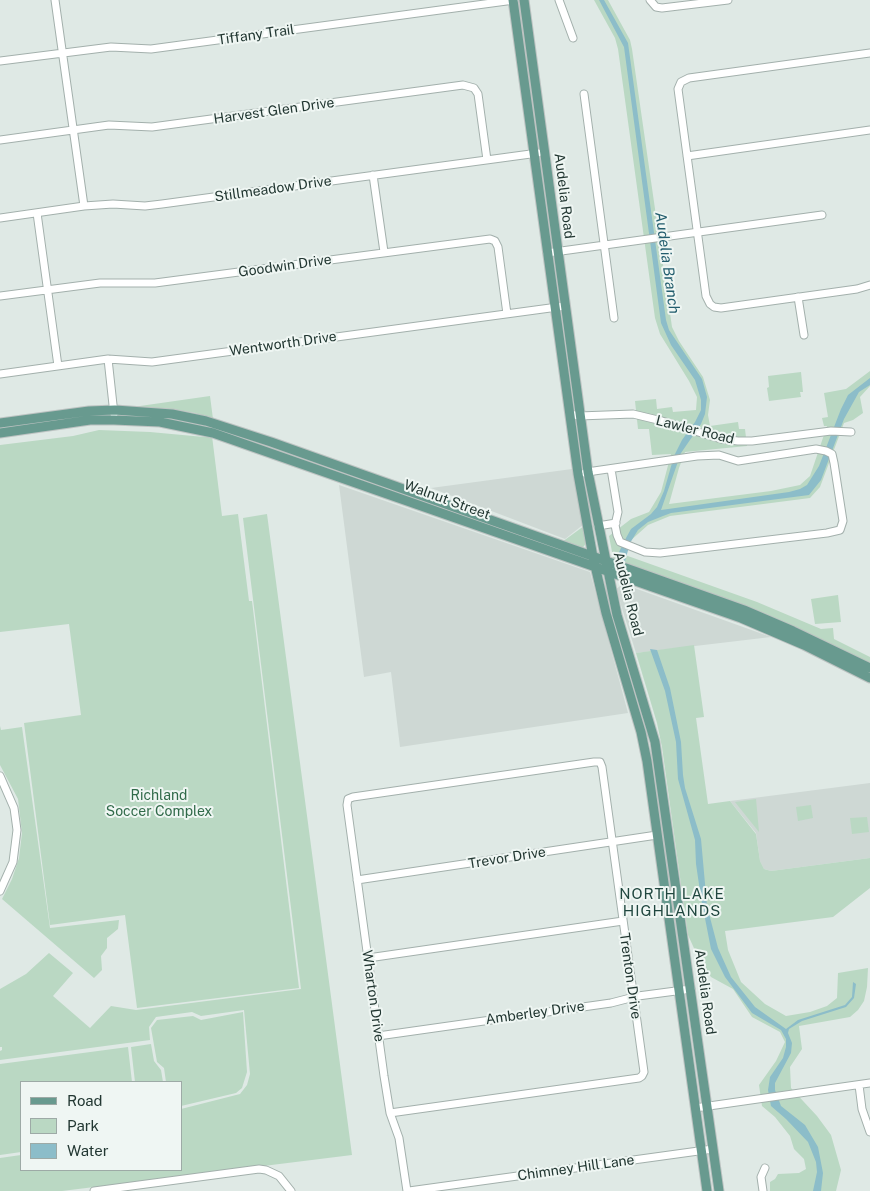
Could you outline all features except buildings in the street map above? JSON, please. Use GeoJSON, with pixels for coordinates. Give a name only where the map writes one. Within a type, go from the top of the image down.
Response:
{"type":"FeatureCollection","features":[{"type":"Feature","properties":{"kind":"main road","name":"Audelia Road"},"geometry":{"type":"LineString","coordinates":[[513,0],[547,253],[583,473],[593,557],[606,613],[634,707],[647,761],[706,1191]]}},
{"type":"Feature","properties":{"kind":"main road","name":"Audelia Road"},"geometry":{"type":"LineString","coordinates":[[524,0],[565,306],[574,415]]}},
{"type":"Feature","properties":{"kind":"main road","name":"Walnut Street"},"geometry":{"type":"LineString","coordinates":[[0,423],[89,411],[115,410],[148,411],[190,417],[271,442],[348,475]]}},
{"type":"Feature","properties":{"kind":"main road","name":"Walnut Street"},"geometry":{"type":"LineString","coordinates":[[0,433],[90,420],[160,422],[192,427],[348,475],[595,567],[606,566],[744,610],[793,630],[870,668]]}},
{"type":"Feature","properties":{"kind":"main road"},"geometry":{"type":"LineString","coordinates":[[238,440],[240,438],[258,443],[271,442]]}},
{"type":"Feature","properties":{"kind":"main road","name":"Audelia Road"},"geometry":{"type":"LineString","coordinates":[[583,473],[598,526],[617,615],[655,742],[719,1191]]}},
{"type":"Feature","properties":{"kind":"main road","name":"Walnut Street"},"geometry":{"type":"LineString","coordinates":[[435,506],[593,557],[606,566],[768,629],[870,678]]}},
{"type":"Feature","properties":{"kind":"main road"},"geometry":{"type":"LineString","coordinates":[[634,707],[644,704]]}},
{"type":"Feature","properties":{"kind":"main road"},"geometry":{"type":"LineString","coordinates":[[657,835],[669,834]]}},
{"type":"Feature","properties":{"kind":"main road"},"geometry":{"type":"LineString","coordinates":[[673,946],[685,945]]}},
{"type":"Feature","properties":{"kind":"street"},"geometry":{"type":"LineString","coordinates":[[55,0],[84,206]]}},
{"type":"Feature","properties":{"kind":"street","name":"Tiffany Trail"},"geometry":{"type":"LineString","coordinates":[[0,61],[111,46],[152,49],[466,3],[513,0]]}},
{"type":"Feature","properties":{"kind":"street"},"geometry":{"type":"LineString","coordinates":[[559,0],[573,38]]}},
{"type":"Feature","properties":{"kind":"street"},"geometry":{"type":"LineString","coordinates":[[650,0],[656,8],[728,0]]}},
{"type":"Feature","properties":{"kind":"street"},"geometry":{"type":"LineString","coordinates":[[870,53],[690,78],[681,82],[678,88],[706,296],[710,304],[714,308],[720,308],[857,289],[870,285]]}},
{"type":"Feature","properties":{"kind":"street","name":"Harvest Glen Drive"},"geometry":{"type":"LineString","coordinates":[[0,140],[119,125],[152,127],[469,85],[478,94],[487,160]]}},
{"type":"Feature","properties":{"kind":"street"},"geometry":{"type":"LineString","coordinates":[[584,94],[614,318]]}},
{"type":"Feature","properties":{"kind":"street"},"geometry":{"type":"LineString","coordinates":[[687,156],[870,130]]}},
{"type":"Feature","properties":{"kind":"street","name":"Stillmeadow Drive"},"geometry":{"type":"LineString","coordinates":[[0,218],[84,206],[113,204],[145,206],[162,204],[545,152]]}},
{"type":"Feature","properties":{"kind":"street"},"geometry":{"type":"LineString","coordinates":[[373,176],[384,252]]}},
{"type":"Feature","properties":{"kind":"street"},"geometry":{"type":"LineString","coordinates":[[37,213],[58,366]]}},
{"type":"Feature","properties":{"kind":"street"},"geometry":{"type":"LineString","coordinates":[[547,253],[822,215]]}},
{"type":"Feature","properties":{"kind":"street","name":"Goodwin Drive"},"geometry":{"type":"LineString","coordinates":[[0,296],[100,283],[155,283],[490,238],[495,241],[498,247],[506,314]]}},
{"type":"Feature","properties":{"kind":"street"},"geometry":{"type":"LineString","coordinates":[[798,297],[804,335]]}},
{"type":"Feature","properties":{"kind":"street","name":"Wentworth Drive"},"geometry":{"type":"LineString","coordinates":[[0,374],[108,360],[152,362],[565,306]]}},
{"type":"Feature","properties":{"kind":"street"},"geometry":{"type":"LineString","coordinates":[[108,360],[115,410],[114,420]]}},
{"type":"Feature","properties":{"kind":"street","name":"Lawler Road"},"geometry":{"type":"LineString","coordinates":[[574,415],[633,414],[721,439],[752,442],[831,431],[851,432]]}},
{"type":"Feature","properties":{"kind":"street"},"geometry":{"type":"LineString","coordinates":[[583,473],[685,458],[719,456],[738,461],[818,450],[826,451],[832,454],[833,458],[843,521],[840,530],[660,553],[645,552],[622,543],[617,535],[616,523],[618,512],[612,469]]}},
{"type":"Feature","properties":{"kind":"street"},"geometry":{"type":"LineString","coordinates":[[598,526],[616,523]]}},
{"type":"Feature","properties":{"kind":"street","name":"Wharton Drive"},"geometry":{"type":"LineString","coordinates":[[408,1191],[400,1138],[390,1113],[378,1036],[347,805],[348,799],[600,762]]}},
{"type":"Feature","properties":{"kind":"street","name":"Trenton Drive"},"geometry":{"type":"LineString","coordinates":[[390,1113],[638,1078],[644,1072],[613,842],[600,762]]}},
{"type":"Feature","properties":{"kind":"street"},"geometry":{"type":"LineString","coordinates":[[0,776],[14,808],[17,830],[13,862],[0,891]]}},
{"type":"Feature","properties":{"kind":"street","name":"Trevor Drive"},"geometry":{"type":"LineString","coordinates":[[357,880],[657,835]]}},
{"type":"Feature","properties":{"kind":"street"},"geometry":{"type":"LineString","coordinates":[[368,958],[623,921]]}},
{"type":"Feature","properties":{"kind":"street","name":"Amberley Drive"},"geometry":{"type":"LineString","coordinates":[[378,1036],[691,989]]}},
{"type":"Feature","properties":{"kind":"street"},"geometry":{"type":"LineString","coordinates":[[695,1108],[870,1083]]}},
{"type":"Feature","properties":{"kind":"street"},"geometry":{"type":"LineString","coordinates":[[859,1085],[862,1109],[870,1132]]}},
{"type":"Feature","properties":{"kind":"street","name":"Chimney Hill Lane"},"geometry":{"type":"LineString","coordinates":[[408,1191],[453,1188],[713,1149]]}},
{"type":"Feature","properties":{"kind":"street"},"geometry":{"type":"LineString","coordinates":[[763,1191],[761,1176],[765,1168]]}},
{"type":"Feature","properties":{"kind":"street"},"geometry":{"type":"LineString","coordinates":[[94,1191],[260,1169],[273,1172],[279,1176],[291,1191]]}},
{"type":"Feature","properties":{"kind":"shaded area"},"geometry":{"type":"Polygon","coordinates":[[[572,469],[584,524],[565,539],[431,488],[572,469]]]}},
{"type":"Feature","properties":{"kind":"shaded area"},"geometry":{"type":"Polygon","coordinates":[[[339,485],[590,572],[628,713],[400,747],[391,672],[364,677],[339,485]]]}},
{"type":"Feature","properties":{"kind":"shaded area"},"geometry":{"type":"Polygon","coordinates":[[[623,584],[771,637],[636,653],[616,589],[623,584]]]}},
{"type":"Feature","properties":{"kind":"shaded area"},"geometry":{"type":"Polygon","coordinates":[[[870,783],[870,858],[771,871],[764,869],[760,861],[756,833],[730,801],[870,783]]]}},
{"type":"Feature","properties":{"kind":"green space"},"geometry":{"type":"Polygon","coordinates":[[[594,0],[608,0],[630,40],[672,327],[703,377],[710,400],[708,415],[710,426],[738,422],[739,429],[745,429],[747,446],[685,452],[669,504],[771,491],[800,485],[810,476],[827,426],[824,426],[822,418],[828,417],[824,393],[846,389],[870,371],[870,386],[860,397],[863,413],[853,420],[844,423],[820,487],[810,498],[670,516],[648,525],[629,542],[625,555],[757,602],[821,629],[833,628],[834,639],[870,657],[870,665],[614,560],[609,536],[631,519],[649,512],[661,492],[671,454],[652,455],[649,429],[638,429],[635,401],[656,399],[657,409],[672,407],[673,412],[696,410],[697,397],[660,334],[655,318],[618,49],[615,38],[594,0]]]}},
{"type":"Feature","properties":{"kind":"green space"},"geometry":{"type":"Polygon","coordinates":[[[801,372],[803,392],[800,392],[801,397],[769,401],[768,376],[801,372]]]}},
{"type":"Feature","properties":{"kind":"green space"},"geometry":{"type":"Polygon","coordinates":[[[210,396],[213,419],[195,413],[171,409],[133,407],[210,396]]]}},
{"type":"Feature","properties":{"kind":"green space","name":"Richland Soccer Complex"},"geometry":{"type":"Polygon","coordinates":[[[99,430],[212,436],[222,516],[238,514],[249,601],[252,601],[299,988],[137,1008],[125,915],[50,925],[24,723],[81,715],[69,624],[0,632],[0,445],[73,436],[99,430]]]}},
{"type":"Feature","properties":{"kind":"green space"},"geometry":{"type":"Polygon","coordinates":[[[267,514],[352,1155],[62,1191],[0,1191],[0,1158],[20,1155],[20,1171],[182,1171],[182,1109],[240,1094],[247,1085],[250,1074],[244,1010],[201,1016],[192,1012],[156,1017],[149,1027],[150,1040],[0,1060],[2,1047],[0,1047],[0,989],[26,974],[49,953],[73,973],[53,996],[90,1028],[111,1006],[136,1010],[301,989],[243,518],[267,514]]]}},
{"type":"Feature","properties":{"kind":"green space"},"geometry":{"type":"Polygon","coordinates":[[[584,526],[586,543],[582,549],[562,542],[584,526]]]}},
{"type":"Feature","properties":{"kind":"green space"},"geometry":{"type":"Polygon","coordinates":[[[838,595],[841,622],[815,624],[811,599],[838,595]]]}},
{"type":"Feature","properties":{"kind":"green space"},"geometry":{"type":"Polygon","coordinates":[[[694,645],[704,717],[696,718],[708,804],[730,801],[756,834],[760,861],[764,869],[771,871],[870,858],[870,888],[833,917],[725,931],[728,950],[741,982],[765,1004],[786,1016],[810,1012],[827,1006],[837,998],[838,973],[868,968],[864,1001],[850,1017],[799,1026],[802,1049],[790,1067],[791,1088],[817,1116],[831,1135],[841,1170],[836,1191],[770,1191],[770,1182],[778,1174],[799,1173],[806,1169],[804,1159],[794,1149],[790,1136],[775,1117],[762,1106],[759,1085],[776,1061],[785,1042],[780,1032],[752,1017],[733,989],[711,977],[698,957],[688,935],[662,747],[657,723],[636,653],[694,645]]]}},
{"type":"Feature","properties":{"kind":"green space"},"geometry":{"type":"Polygon","coordinates":[[[0,726],[1,730],[22,727],[50,928],[119,920],[118,929],[107,938],[107,948],[101,956],[102,970],[94,978],[2,899],[12,879],[19,858],[22,833],[18,799],[0,765],[0,726]]]}},
{"type":"Feature","properties":{"kind":"green space"},"geometry":{"type":"Polygon","coordinates":[[[756,799],[759,832],[735,802],[756,799]]]}},
{"type":"Feature","properties":{"kind":"green space"},"geometry":{"type":"Polygon","coordinates":[[[811,805],[813,818],[798,821],[796,807],[811,805]]]}},
{"type":"Feature","properties":{"kind":"green space"},"geometry":{"type":"Polygon","coordinates":[[[867,817],[869,832],[852,834],[850,818],[867,817]]]}},
{"type":"Feature","properties":{"kind":"green space"},"geometry":{"type":"Polygon","coordinates":[[[243,1012],[247,1072],[242,1088],[236,1093],[182,1106],[182,1081],[166,1081],[164,1068],[157,1062],[151,1028],[157,1020],[193,1016],[201,1020],[243,1012]]]}},
{"type":"Feature","properties":{"kind":"green space"},"geometry":{"type":"Polygon","coordinates":[[[151,1044],[154,1061],[161,1070],[163,1081],[135,1081],[131,1047],[151,1044]]]}},
{"type":"Feature","properties":{"kind":"green space"},"geometry":{"type":"Polygon","coordinates":[[[128,1047],[132,1081],[20,1081],[20,1152],[0,1155],[0,1064],[128,1047]]]}},
{"type":"Feature","properties":{"kind":"water"},"geometry":{"type":"Polygon","coordinates":[[[599,0],[604,0],[628,43],[666,320],[669,330],[702,379],[707,397],[705,414],[701,424],[681,453],[661,510],[789,492],[807,485],[819,466],[848,395],[870,378],[870,385],[859,392],[844,419],[821,480],[809,495],[671,513],[663,516],[648,522],[638,530],[630,543],[624,565],[618,563],[619,552],[631,529],[657,507],[664,491],[674,456],[701,410],[701,400],[695,380],[671,345],[661,323],[624,47],[599,0]]]}},
{"type":"Feature","properties":{"kind":"water"},"geometry":{"type":"Polygon","coordinates":[[[650,649],[657,650],[670,688],[681,742],[685,788],[701,839],[707,906],[718,948],[731,977],[755,1007],[786,1029],[798,1020],[845,1005],[852,997],[853,982],[856,984],[854,998],[846,1007],[802,1021],[789,1029],[788,1033],[792,1043],[791,1053],[775,1083],[775,1090],[781,1106],[805,1125],[818,1147],[823,1173],[821,1191],[813,1191],[817,1172],[816,1162],[808,1142],[771,1106],[768,1090],[770,1077],[783,1058],[786,1039],[781,1030],[752,1013],[725,977],[711,949],[696,864],[695,840],[678,779],[676,742],[665,691],[650,649]]]}},
{"type":"Feature","properties":{"kind":"district","name":"NORTH LAKE HIGHLANDS"},"geometry":{"type":"Point","coordinates":[672,902]}},
{"type":"Feature","properties":{"kind":"water label","name":"Audelia Branch"},"geometry":{"type":"Point","coordinates":[667,263]}}]}
